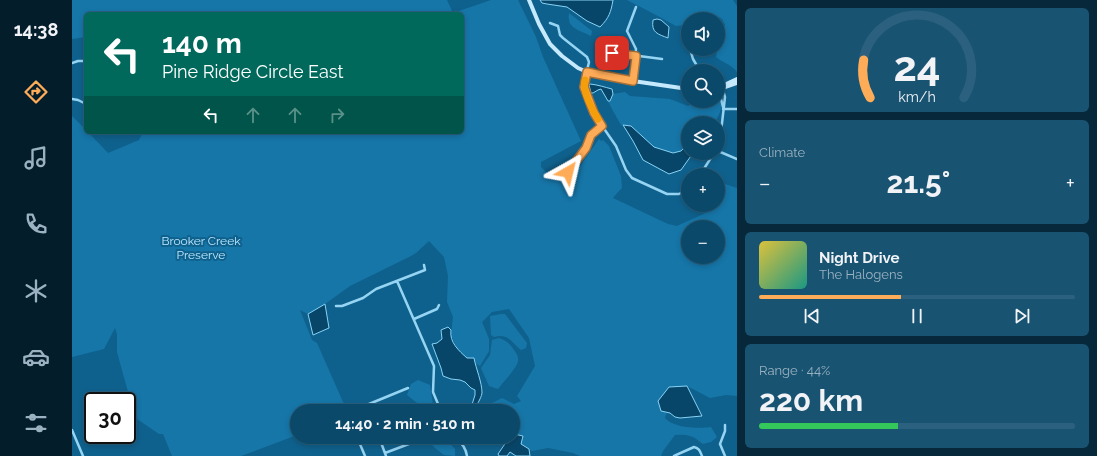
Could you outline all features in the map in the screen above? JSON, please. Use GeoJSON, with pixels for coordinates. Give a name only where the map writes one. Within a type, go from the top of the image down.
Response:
{"type":"FeatureCollection","features":[{"type":"Feature","properties":{"kind":"street"},"geometry":{"type":"LineString","coordinates":[[529,0],[539,24],[550,44],[567,61],[578,68],[587,72],[633,81],[681,88]]}},
{"type":"Feature","properties":{"kind":"street"},"geometry":{"type":"LineString","coordinates":[[633,81],[636,50],[627,31],[636,6]]}},
{"type":"Feature","properties":{"kind":"street"},"geometry":{"type":"LineString","coordinates":[[550,23],[558,26],[560,35],[587,57],[589,62],[584,87],[591,107],[616,146],[626,170],[632,178],[667,194],[681,193]]}},
{"type":"Feature","properties":{"kind":"street"},"geometry":{"type":"LineString","coordinates":[[600,52],[662,59]]}},
{"type":"Feature","properties":{"kind":"street"},"geometry":{"type":"LineString","coordinates":[[72,63],[84,61]]}},
{"type":"Feature","properties":{"kind":"street"},"geometry":{"type":"LineString","coordinates":[[725,84],[737,79]]}},
{"type":"Feature","properties":{"kind":"street"},"geometry":{"type":"LineString","coordinates":[[725,87],[737,83]]}},
{"type":"Feature","properties":{"kind":"street"},"geometry":{"type":"LineString","coordinates":[[72,99],[84,103]]}},
{"type":"Feature","properties":{"kind":"street"},"geometry":{"type":"LineString","coordinates":[[722,116],[723,109],[737,110]]}},
{"type":"Feature","properties":{"kind":"street"},"geometry":{"type":"LineString","coordinates":[[568,172],[586,148],[591,135],[602,126]]}},
{"type":"Feature","properties":{"kind":"street"},"geometry":{"type":"LineString","coordinates":[[725,154],[737,159]]}},
{"type":"Feature","properties":{"kind":"street"},"geometry":{"type":"LineString","coordinates":[[336,306],[342,306],[364,298],[376,289],[425,270],[424,265]]}},
{"type":"Feature","properties":{"kind":"street"},"geometry":{"type":"LineString","coordinates":[[397,281],[434,366],[433,392],[438,404]]}},
{"type":"Feature","properties":{"kind":"street"},"geometry":{"type":"LineString","coordinates":[[414,319],[437,309],[439,305]]}},
{"type":"Feature","properties":{"kind":"street"},"geometry":{"type":"LineString","coordinates":[[369,404],[408,388]]}},
{"type":"Feature","properties":{"kind":"street"},"geometry":{"type":"LineString","coordinates":[[725,456],[720,444],[726,426]]}},
{"type":"Feature","properties":{"kind":"street"},"geometry":{"type":"LineString","coordinates":[[72,430],[83,456]]}},
{"type":"Feature","properties":{"kind":"street"},"geometry":{"type":"LineString","coordinates":[[360,444],[365,456]]}},
{"type":"Feature","properties":{"kind":"street"},"geometry":{"type":"LineString","coordinates":[[382,444],[386,455],[411,444]]}},
{"type":"Feature","properties":{"kind":"street"},"geometry":{"type":"LineString","coordinates":[[461,444],[467,456]]}},
{"type":"Feature","properties":{"kind":"street"},"geometry":{"type":"LineString","coordinates":[[674,456],[697,448],[700,450],[702,456]]}},
{"type":"Feature","properties":{"kind":"green space","name":"Brooker Creek Preserve"},"geometry":{"type":"Polygon","coordinates":[[[72,0],[447,0],[453,12],[84,12],[84,37],[72,39],[72,0]]]}},
{"type":"Feature","properties":{"kind":"green space","name":"Brooker Creek Preserve"},"geometry":{"type":"Polygon","coordinates":[[[491,0],[518,0],[536,37],[543,57],[581,141],[541,162],[541,167],[549,175],[569,182],[599,139],[601,141],[603,140],[609,146],[621,176],[622,188],[613,198],[668,224],[677,226],[681,224],[681,264],[725,264],[725,220],[690,220],[708,212],[725,212],[725,184],[737,188],[737,396],[726,395],[710,398],[687,386],[675,387],[665,418],[680,426],[693,428],[711,427],[717,437],[711,442],[703,444],[690,436],[675,435],[661,456],[580,456],[573,453],[548,448],[532,451],[520,444],[520,404],[514,404],[521,401],[517,396],[535,366],[529,338],[509,309],[492,312],[482,322],[489,339],[489,351],[480,366],[459,353],[451,335],[453,317],[447,302],[448,276],[444,257],[429,241],[416,253],[350,286],[308,314],[300,310],[312,340],[317,343],[344,404],[290,404],[290,438],[241,456],[172,456],[163,434],[159,434],[137,419],[136,392],[128,392],[117,352],[117,334],[115,328],[104,349],[72,357],[72,116],[84,128],[84,134],[90,134],[108,153],[139,140],[142,134],[464,134],[464,12],[456,12],[491,0]]]}},
{"type":"Feature","properties":{"kind":"green space"},"geometry":{"type":"Polygon","coordinates":[[[627,0],[733,0],[737,6],[737,72],[716,57],[725,56],[725,12],[681,12],[681,25],[676,26],[627,0]]]}},
{"type":"Feature","properties":{"kind":"green space"},"geometry":{"type":"Polygon","coordinates":[[[569,13],[592,31],[591,36],[577,30],[571,25],[569,13]]]}},
{"type":"Feature","properties":{"kind":"green space"},"geometry":{"type":"Polygon","coordinates":[[[625,92],[630,96],[670,99],[681,103],[681,108],[721,108],[718,116],[681,116],[681,151],[673,153],[654,147],[631,126],[621,125],[608,101],[610,101],[613,94],[625,92]]]}},
{"type":"Feature","properties":{"kind":"green space"},"geometry":{"type":"Polygon","coordinates":[[[505,314],[527,343],[526,348],[521,350],[506,337],[494,337],[491,335],[490,316],[505,314]]]}},
{"type":"Feature","properties":{"kind":"green space"},"geometry":{"type":"Polygon","coordinates":[[[499,338],[506,341],[511,346],[518,357],[518,360],[510,375],[498,389],[489,386],[481,368],[490,355],[492,340],[499,338]]]}},
{"type":"Feature","properties":{"kind":"green space"},"geometry":{"type":"Polygon","coordinates":[[[418,380],[430,385],[433,404],[418,404],[407,395],[411,384],[418,380]]]}},
{"type":"Feature","properties":{"kind":"green space","name":"Brooker Creek Preserve"},"geometry":{"type":"Polygon","coordinates":[[[502,398],[514,404],[492,404],[502,398]]]}},
{"type":"Feature","properties":{"kind":"green space"},"geometry":{"type":"Polygon","coordinates":[[[431,444],[450,444],[455,449],[455,456],[444,455],[431,444]]]}},
{"type":"Feature","properties":{"kind":"shaded area"},"geometry":{"type":"Polygon","coordinates":[[[540,0],[613,0],[609,15],[600,27],[587,21],[567,7],[542,3],[540,0]]]}},
{"type":"Feature","properties":{"kind":"shaded area"},"geometry":{"type":"Polygon","coordinates":[[[653,20],[661,20],[669,27],[668,38],[658,34],[654,30],[653,20]]]}},
{"type":"Feature","properties":{"kind":"shaded area"},"geometry":{"type":"Polygon","coordinates":[[[590,84],[612,89],[613,94],[610,101],[608,101],[601,89],[591,93],[590,84]]]}},
{"type":"Feature","properties":{"kind":"shaded area"},"geometry":{"type":"Polygon","coordinates":[[[623,125],[631,126],[654,147],[673,153],[681,151],[681,160],[688,160],[681,170],[669,174],[643,160],[623,125]]]}},
{"type":"Feature","properties":{"kind":"shaded area"},"geometry":{"type":"Polygon","coordinates":[[[325,304],[329,328],[313,335],[308,314],[325,304]]]}},
{"type":"Feature","properties":{"kind":"shaded area"},"geometry":{"type":"Polygon","coordinates":[[[448,327],[451,330],[453,342],[458,349],[467,358],[474,358],[482,393],[477,404],[472,404],[475,390],[465,382],[443,376],[432,344],[437,343],[442,339],[441,330],[448,327]]]}},
{"type":"Feature","properties":{"kind":"shaded area"},"geometry":{"type":"Polygon","coordinates":[[[687,386],[702,416],[680,418],[675,417],[670,413],[661,411],[658,401],[669,387],[687,386]]]}},
{"type":"Feature","properties":{"kind":"shaded area"},"geometry":{"type":"Polygon","coordinates":[[[520,435],[523,436],[521,444],[529,449],[530,456],[516,456],[510,452],[507,456],[499,456],[498,454],[505,444],[520,444],[520,435]]]}},
{"type":"Feature","properties":{"kind":"slow traffic"},"geometry":{"type":"LineString","coordinates":[[585,80],[584,87],[589,102],[598,119]]}},
{"type":"Feature","properties":{"kind":"route"},"geometry":{"type":"LineString","coordinates":[[568,172],[586,148],[591,135],[602,126],[594,113],[584,87],[587,72],[633,81],[636,56],[612,53]]}}]}
